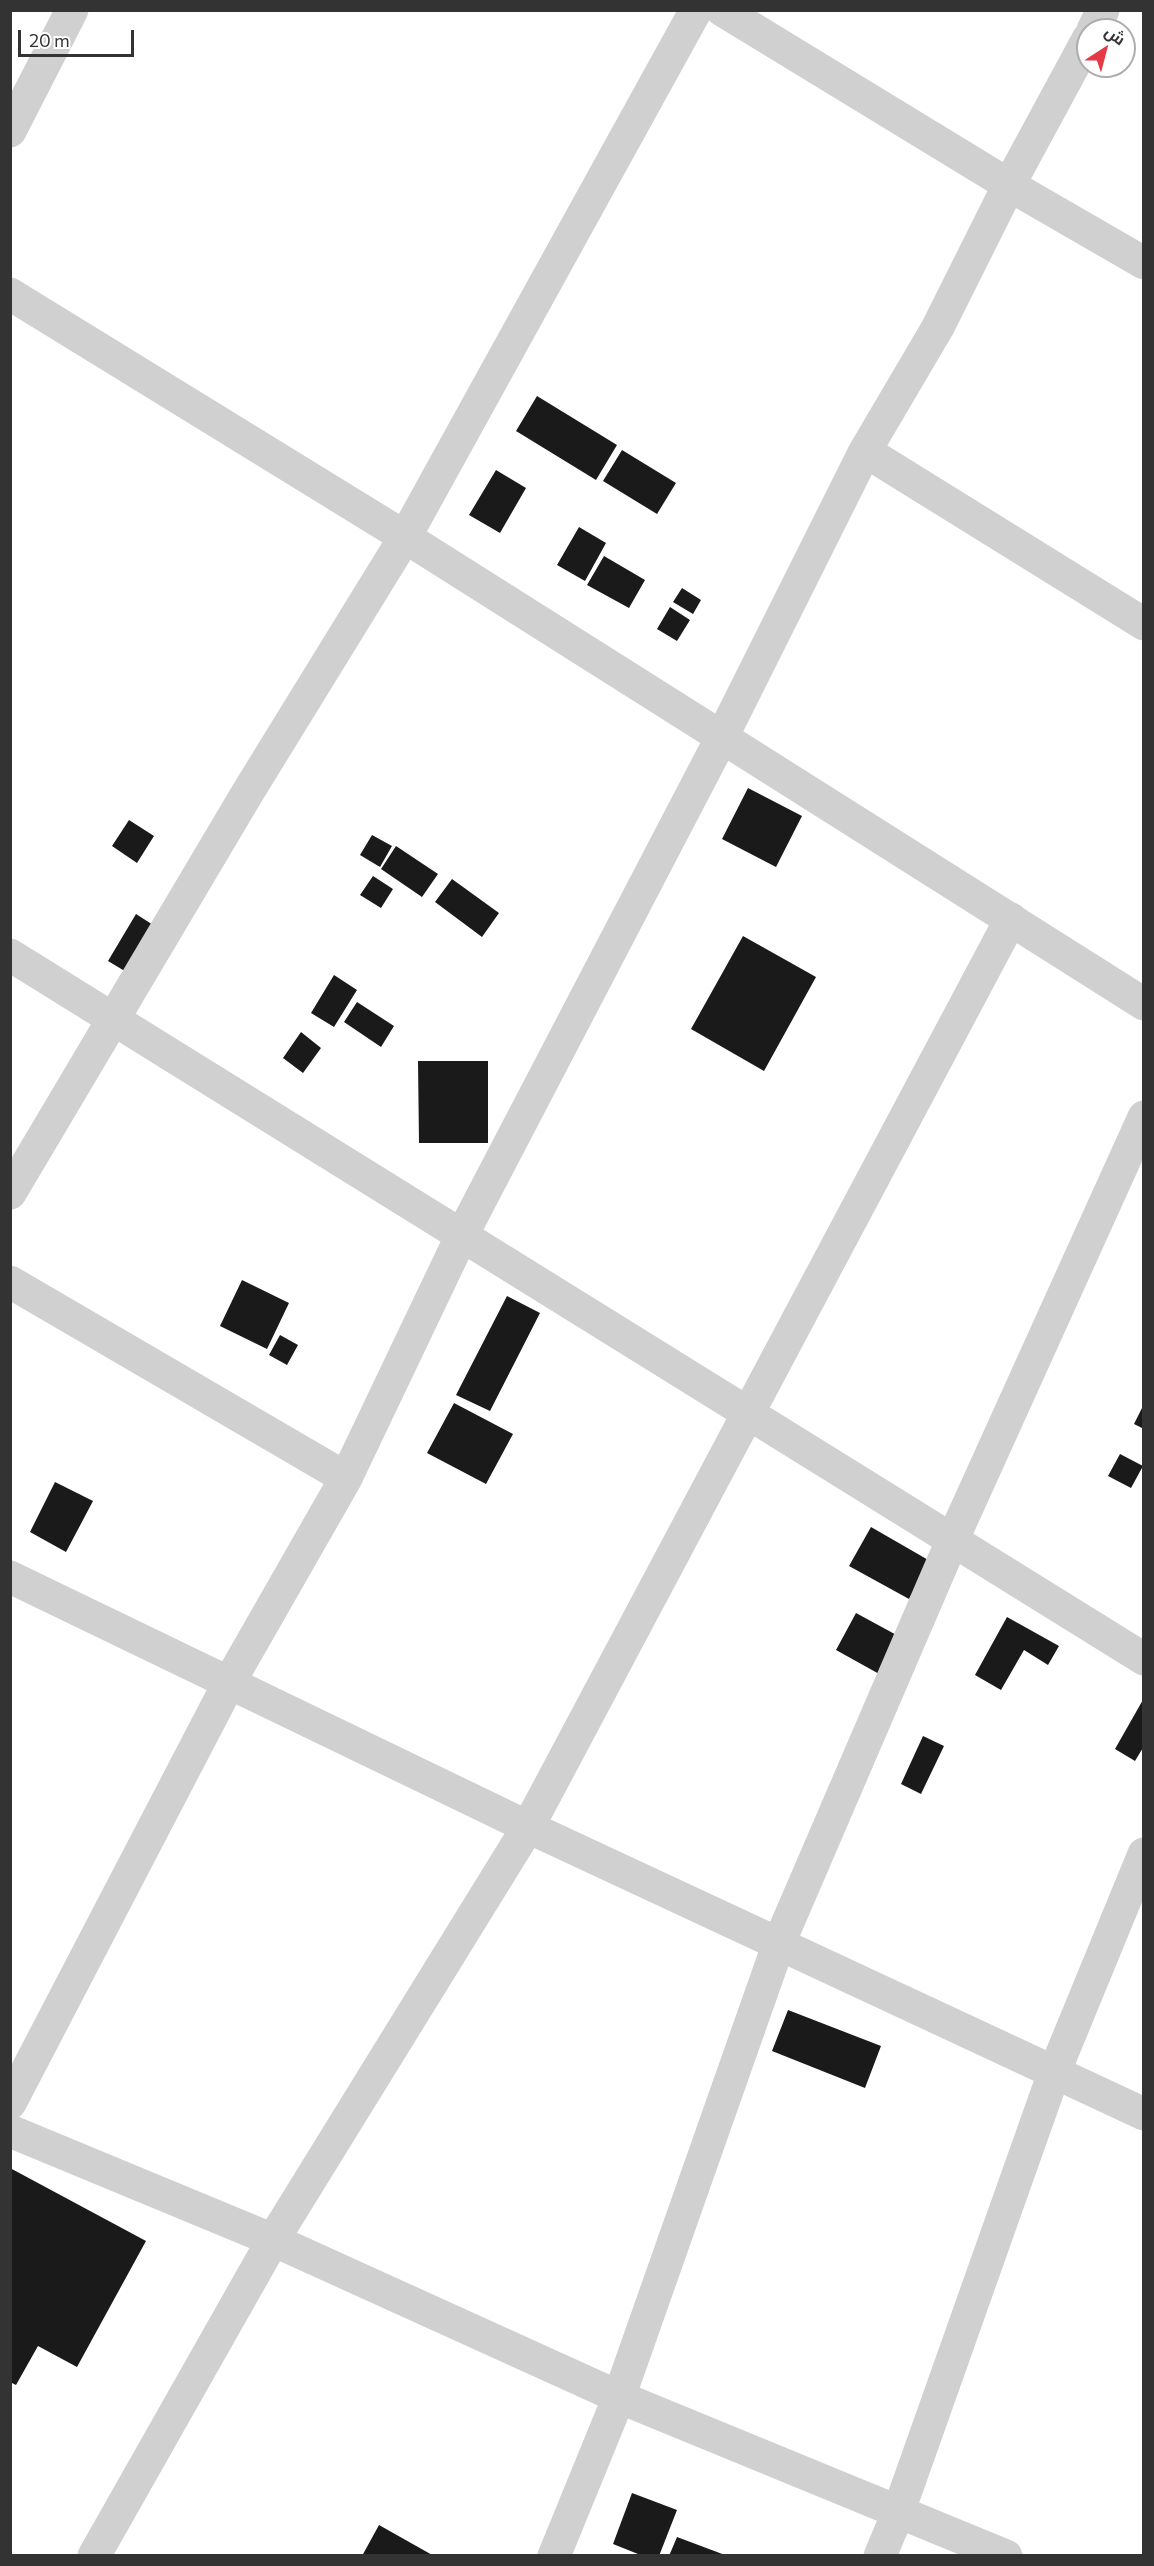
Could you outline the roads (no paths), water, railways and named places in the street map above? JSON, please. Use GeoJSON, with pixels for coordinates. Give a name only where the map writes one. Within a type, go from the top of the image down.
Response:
{"type":"FeatureCollection","features":[{"type":"Feature","properties":{"kind":"street"},"geometry":{"type":"LineString","coordinates":[[10,131],[72,10]]}},
{"type":"Feature","properties":{"kind":"street"},"geometry":{"type":"LineString","coordinates":[[10,1193],[248,792],[405,537],[696,10]]}},
{"type":"Feature","properties":{"kind":"street"},"geometry":{"type":"LineString","coordinates":[[722,10],[1008,185],[1143,264]]}},
{"type":"Feature","properties":{"kind":"street"},"geometry":{"type":"LineString","coordinates":[[10,2103],[230,1681],[346,1478],[461,1236],[722,737],[865,451],[938,327],[1008,185],[1076,61]]}},
{"type":"Feature","properties":{"kind":"street"},"geometry":{"type":"LineString","coordinates":[[10,294],[405,537],[1143,1004]]}},
{"type":"Feature","properties":{"kind":"street"},"geometry":{"type":"LineString","coordinates":[[865,451],[1143,624]]}},
{"type":"Feature","properties":{"kind":"street"},"geometry":{"type":"LineString","coordinates":[[94,2556],[273,2240],[528,1827],[1011,919]]}},
{"type":"Feature","properties":{"kind":"street"},"geometry":{"type":"LineString","coordinates":[[10,954],[1143,1659]]}},
{"type":"Feature","properties":{"kind":"street"},"geometry":{"type":"LineString","coordinates":[[554,2556],[619,2397],[778,1943],[952,1540],[1143,1117]]}},
{"type":"Feature","properties":{"kind":"street"},"geometry":{"type":"LineString","coordinates":[[10,1282],[346,1478]]}},
{"type":"Feature","properties":{"kind":"street"},"geometry":{"type":"LineString","coordinates":[[10,1577],[230,1681],[528,1827],[1143,2114]]}},
{"type":"Feature","properties":{"kind":"street"},"geometry":{"type":"LineString","coordinates":[[880,2556],[898,2512],[1053,2073],[1143,1854]]}},
{"type":"Feature","properties":{"kind":"street"},"geometry":{"type":"LineString","coordinates":[[10,2131],[273,2240],[619,2397],[1006,2556]]}}]}
